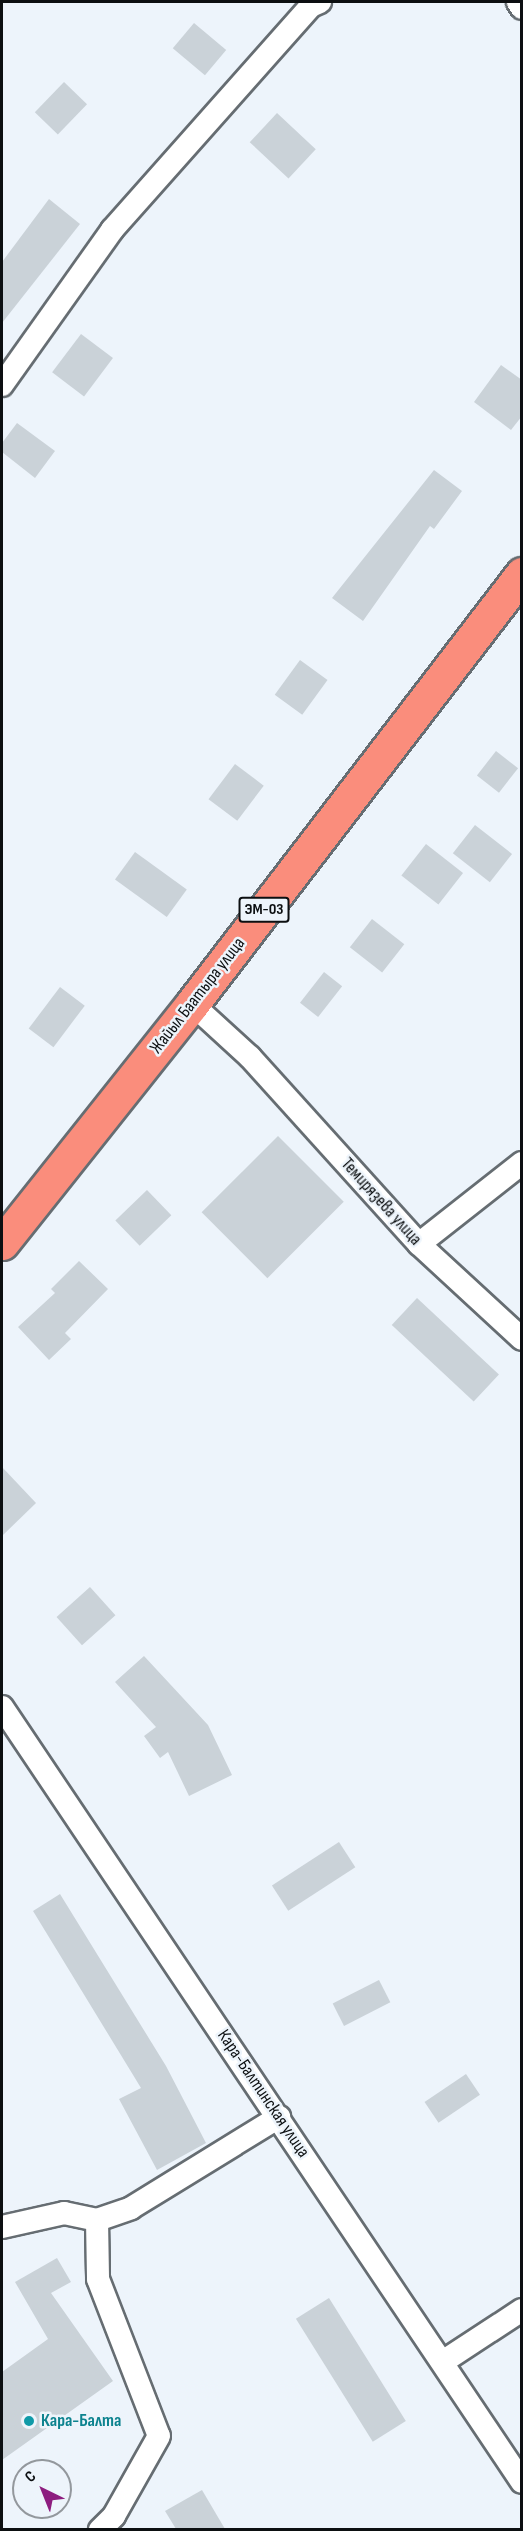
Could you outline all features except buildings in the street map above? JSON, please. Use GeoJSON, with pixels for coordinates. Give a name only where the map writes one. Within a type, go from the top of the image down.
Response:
{"type":"FeatureCollection","features":[{"type":"Feature","properties":{"kind":"highway","name":"Жайыл Баатыра улица"},"geometry":{"type":"LineString","coordinates":[[2,1243],[192,1004],[522,574]]}},
{"type":"Feature","properties":{"kind":"street"},"geometry":{"type":"LineString","coordinates":[[2,385],[112,230],[311,6],[320,2]]}},
{"type":"Feature","properties":{"kind":"street"},"geometry":{"type":"LineString","coordinates":[[518,2],[522,8]]}},
{"type":"Feature","properties":{"kind":"street","name":"Темирязева улица"},"geometry":{"type":"LineString","coordinates":[[192,1004],[250,1057],[419,1244],[522,1339]]}},
{"type":"Feature","properties":{"kind":"street"},"geometry":{"type":"LineString","coordinates":[[419,1244],[522,1163]]}},
{"type":"Feature","properties":{"kind":"street","name":"Кара-Балтинская улица"},"geometry":{"type":"LineString","coordinates":[[2,1707],[444,2361],[522,2482]]}},
{"type":"Feature","properties":{"kind":"street"},"geometry":{"type":"LineString","coordinates":[[2,2228],[64,2213],[97,2220],[131,2208],[279,2117]]}},
{"type":"Feature","properties":{"kind":"street"},"geometry":{"type":"LineString","coordinates":[[97,2220],[98,2279],[159,2436],[114,2516],[100,2529]]}},
{"type":"Feature","properties":{"kind":"street"},"geometry":{"type":"LineString","coordinates":[[444,2361],[522,2310]]}},
{"type":"Feature","properties":{"kind":"place","name":"Кара-Балта"},"geometry":{"type":"Point","coordinates":[29,2421]}}]}
